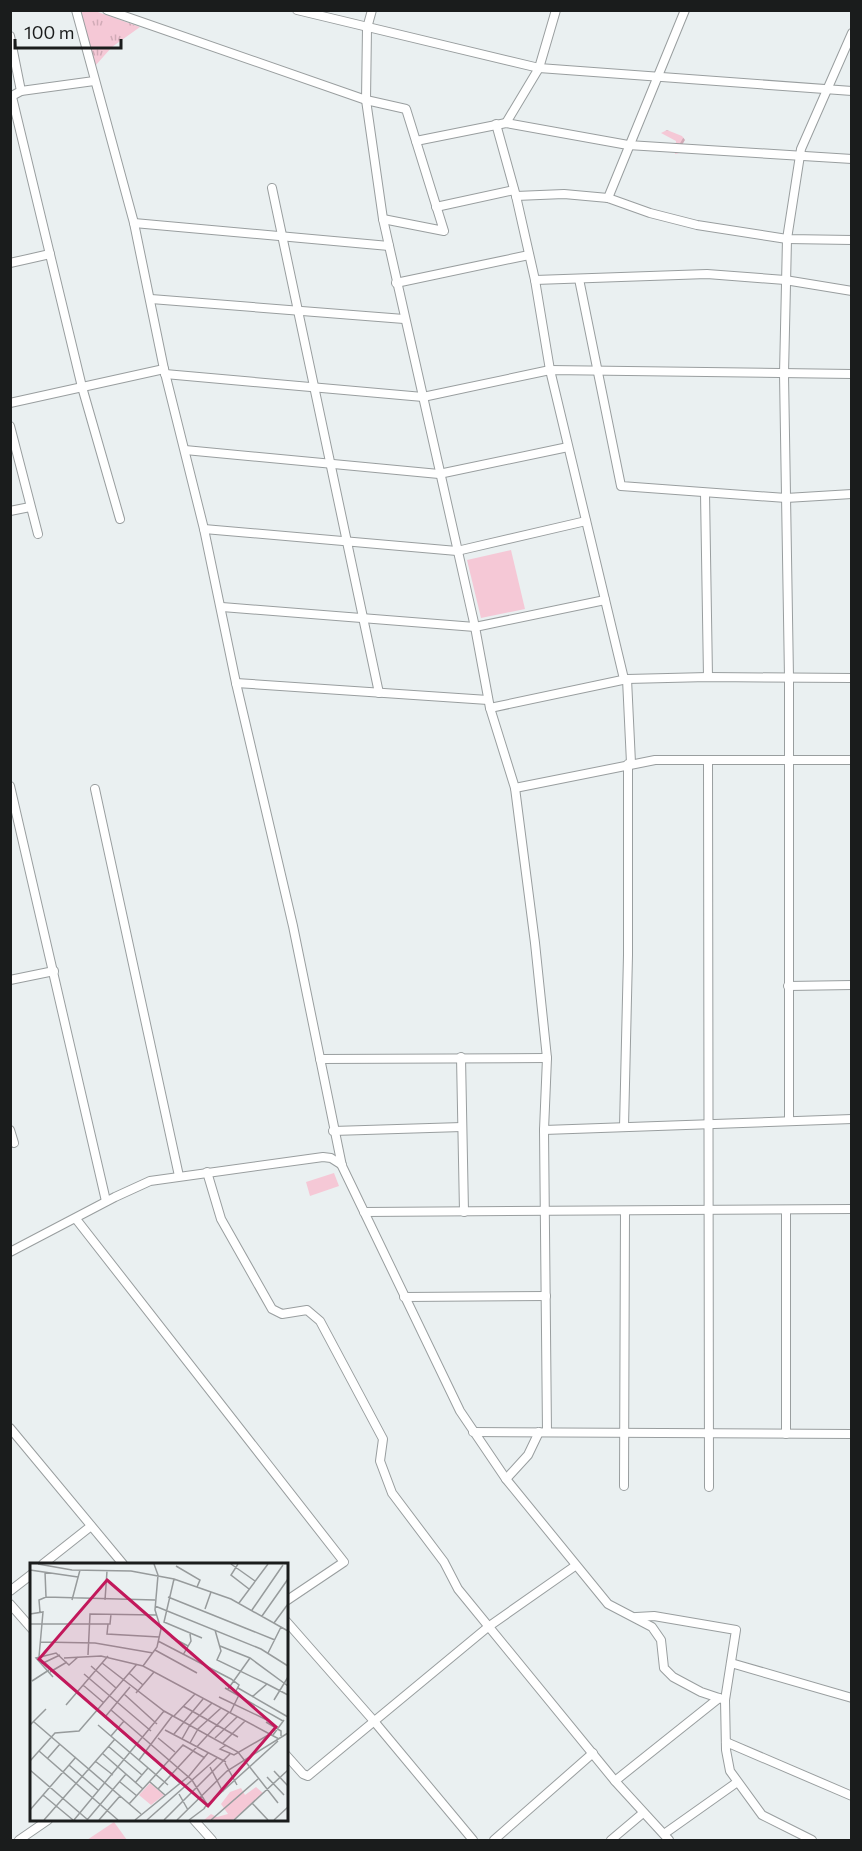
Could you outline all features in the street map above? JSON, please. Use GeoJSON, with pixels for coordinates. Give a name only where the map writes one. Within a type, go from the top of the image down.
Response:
{"type":"FeatureCollection","features":[{"type":"Feature","properties":{"kind":"street"},"geometry":{"type":"LineString","coordinates":[[76,10],[134,223],[165,372],[204,529],[236,683],[293,926],[333,1131],[342,1166],[404,1297],[473,1432],[506,1479],[608,1604],[636,1617],[656,1632],[660,1640],[664,1668],[673,1677],[701,1692],[722,1699]]}},
{"type":"Feature","properties":{"kind":"street"},"geometry":{"type":"LineString","coordinates":[[107,10],[366,100],[406,109],[444,231],[383,219]]}},
{"type":"Feature","properties":{"kind":"street"},"geometry":{"type":"LineString","coordinates":[[297,10],[539,68],[852,91]]}},
{"type":"Feature","properties":{"kind":"street"},"geometry":{"type":"LineString","coordinates":[[372,10],[367,28],[366,100],[383,219],[439,474],[476,627],[489,704],[515,788],[547,1058],[544,1130],[546,1296],[543,1432],[528,1455],[506,1479]]}},
{"type":"Feature","properties":{"kind":"street"},"geometry":{"type":"LineString","coordinates":[[506,123],[539,68],[556,10]]}},
{"type":"Feature","properties":{"kind":"street"},"geometry":{"type":"LineString","coordinates":[[608,198],[685,10]]}},
{"type":"Feature","properties":{"kind":"street"},"geometry":{"type":"LineString","coordinates":[[789,1121],[789,678],[784,374],[787,239],[800,156],[852,33]]}},
{"type":"Feature","properties":{"kind":"street"},"geometry":{"type":"LineString","coordinates":[[10,36],[21,91]]}},
{"type":"Feature","properties":{"kind":"street"},"geometry":{"type":"LineString","coordinates":[[94,81],[21,91],[11,97],[82,387],[120,519]]}},
{"type":"Feature","properties":{"kind":"street"},"geometry":{"type":"LineString","coordinates":[[416,141],[506,123],[628,145],[852,159]]}},
{"type":"Feature","properties":{"kind":"street"},"geometry":{"type":"LineString","coordinates":[[496,124],[535,280],[550,370],[568,447],[626,679],[629,763],[624,1127]]}},
{"type":"Feature","properties":{"kind":"street"},"geometry":{"type":"LineString","coordinates":[[272,188],[379,693]]}},
{"type":"Feature","properties":{"kind":"street"},"geometry":{"type":"LineString","coordinates":[[436,207],[515,193],[564,194],[608,198],[650,213],[697,225],[787,239],[852,240]]}},
{"type":"Feature","properties":{"kind":"street"},"geometry":{"type":"LineString","coordinates":[[134,223],[388,246]]}},
{"type":"Feature","properties":{"kind":"street"},"geometry":{"type":"LineString","coordinates":[[10,263],[50,254]]}},
{"type":"Feature","properties":{"kind":"street"},"geometry":{"type":"LineString","coordinates":[[396,283],[529,255]]}},
{"type":"Feature","properties":{"kind":"street"},"geometry":{"type":"LineString","coordinates":[[535,280],[707,274],[785,279],[852,291]]}},
{"type":"Feature","properties":{"kind":"street"},"geometry":{"type":"LineString","coordinates":[[579,279],[621,486],[786,498],[852,494]]}},
{"type":"Feature","properties":{"kind":"street"},"geometry":{"type":"LineString","coordinates":[[151,299],[404,319]]}},
{"type":"Feature","properties":{"kind":"street"},"geometry":{"type":"LineString","coordinates":[[10,403],[165,372],[423,397],[550,370],[852,374]]}},
{"type":"Feature","properties":{"kind":"street"},"geometry":{"type":"LineString","coordinates":[[10,426],[38,534]]}},
{"type":"Feature","properties":{"kind":"street"},"geometry":{"type":"LineString","coordinates":[[185,450],[439,474],[568,447]]}},
{"type":"Feature","properties":{"kind":"street"},"geometry":{"type":"LineString","coordinates":[[705,493],[708,676]]}},
{"type":"Feature","properties":{"kind":"street"},"geometry":{"type":"LineString","coordinates":[[10,511],[30,507]]}},
{"type":"Feature","properties":{"kind":"street"},"geometry":{"type":"LineString","coordinates":[[204,529],[458,551],[586,521]]}},
{"type":"Feature","properties":{"kind":"street"},"geometry":{"type":"LineString","coordinates":[[222,607],[476,627],[605,600]]}},
{"type":"Feature","properties":{"kind":"street"},"geometry":{"type":"LineString","coordinates":[[236,683],[379,693],[489,704],[626,679],[708,676],[852,678]]}},
{"type":"Feature","properties":{"kind":"street"},"geometry":{"type":"LineString","coordinates":[[515,788],[629,763],[708,760],[852,760]]}},
{"type":"Feature","properties":{"kind":"street"},"geometry":{"type":"LineString","coordinates":[[708,760],[709,1487]]}},
{"type":"Feature","properties":{"kind":"street"},"geometry":{"type":"LineString","coordinates":[[10,786],[106,1201]]}},
{"type":"Feature","properties":{"kind":"street"},"geometry":{"type":"LineString","coordinates":[[95,789],[179,1176]]}},
{"type":"Feature","properties":{"kind":"street"},"geometry":{"type":"LineString","coordinates":[[10,980],[54,971]]}},
{"type":"Feature","properties":{"kind":"street"},"geometry":{"type":"LineString","coordinates":[[788,986],[852,985]]}},
{"type":"Feature","properties":{"kind":"street"},"geometry":{"type":"LineString","coordinates":[[461,1058],[464,1212]]}},
{"type":"Feature","properties":{"kind":"street"},"geometry":{"type":"LineString","coordinates":[[320,1059],[547,1058]]}},
{"type":"Feature","properties":{"kind":"street"},"geometry":{"type":"LineString","coordinates":[[544,1130],[852,1119]]}},
{"type":"Feature","properties":{"kind":"street"},"geometry":{"type":"LineString","coordinates":[[333,1131],[462,1127]]}},
{"type":"Feature","properties":{"kind":"street"},"geometry":{"type":"LineString","coordinates":[[10,1130],[14,1143]]}},
{"type":"Feature","properties":{"kind":"street"},"geometry":{"type":"LineString","coordinates":[[10,1252],[76,1219],[106,1201],[150,1182],[207,1172],[323,1158],[331,1158],[342,1166]]}},
{"type":"Feature","properties":{"kind":"street"},"geometry":{"type":"LineString","coordinates":[[207,1172],[221,1219],[272,1309],[282,1314],[308,1310],[320,1321],[383,1439],[384,1446],[380,1461],[392,1493],[444,1562],[458,1589],[615,1781],[667,1837],[736,1783]]}},
{"type":"Feature","properties":{"kind":"street"},"geometry":{"type":"LineString","coordinates":[[364,1212],[852,1209]]}},
{"type":"Feature","properties":{"kind":"street"},"geometry":{"type":"LineString","coordinates":[[786,1210],[786,1434]]}},
{"type":"Feature","properties":{"kind":"street"},"geometry":{"type":"LineString","coordinates":[[624,1486],[625,1211]]}},
{"type":"Feature","properties":{"kind":"street"},"geometry":{"type":"LineString","coordinates":[[76,1219],[344,1562],[288,1600]]}},
{"type":"Feature","properties":{"kind":"street"},"geometry":{"type":"LineString","coordinates":[[404,1297],[546,1296]]}},
{"type":"Feature","properties":{"kind":"street"},"geometry":{"type":"LineString","coordinates":[[10,1428],[122,1563]]}},
{"type":"Feature","properties":{"kind":"street"},"geometry":{"type":"LineString","coordinates":[[473,1432],[852,1434]]}},
{"type":"Feature","properties":{"kind":"street"},"geometry":{"type":"LineString","coordinates":[[44,1563],[91,1526]]}},
{"type":"Feature","properties":{"kind":"street"},"geometry":{"type":"LineString","coordinates":[[288,1757],[303,1774],[308,1776],[373,1719],[488,1627],[576,1566]]}},
{"type":"Feature","properties":{"kind":"street"},"geometry":{"type":"LineString","coordinates":[[10,1591],[30,1576]]}},
{"type":"Feature","properties":{"kind":"street"},"geometry":{"type":"LineString","coordinates":[[10,1604],[30,1627]]}},
{"type":"Feature","properties":{"kind":"street"},"geometry":{"type":"LineString","coordinates":[[636,1617],[654,1616],[735,1629],[737,1633],[722,1699],[730,1771],[736,1783],[765,1818],[812,1840]]}},
{"type":"Feature","properties":{"kind":"street"},"geometry":{"type":"LineString","coordinates":[[288,1623],[373,1719],[473,1840]]}},
{"type":"Feature","properties":{"kind":"street"},"geometry":{"type":"LineString","coordinates":[[731,1663],[852,1698]]}},
{"type":"Feature","properties":{"kind":"street"},"geometry":{"type":"LineString","coordinates":[[615,1781],[722,1699]]}},
{"type":"Feature","properties":{"kind":"street"},"geometry":{"type":"LineString","coordinates":[[726,1742],[852,1796]]}},
{"type":"Feature","properties":{"kind":"street"},"geometry":{"type":"LineString","coordinates":[[494,1840],[592,1753]]}},
{"type":"Feature","properties":{"kind":"street"},"geometry":{"type":"LineString","coordinates":[[611,1840],[643,1813]]}},
{"type":"Feature","properties":{"kind":"street"},"geometry":{"type":"LineString","coordinates":[[19,1840],[47,1821]]}},
{"type":"Feature","properties":{"kind":"street"},"geometry":{"type":"LineString","coordinates":[[195,1821],[212,1840]]}},
{"type":"Feature","properties":{"kind":"green space"},"geometry":{"type":"Polygon","coordinates":[[[81,11],[95,11],[140,27],[112,47],[95,66],[81,11]]]}},
{"type":"Feature","properties":{"kind":"green space"},"geometry":{"type":"Polygon","coordinates":[[[667,130],[682,136],[685,140],[682,145],[688,151],[675,154],[676,141],[661,133],[667,130]]]}},
{"type":"Feature","properties":{"kind":"green space"},"geometry":{"type":"Polygon","coordinates":[[[511,550],[525,609],[481,618],[467,560],[511,550]]]}},
{"type":"Feature","properties":{"kind":"green space"},"geometry":{"type":"Polygon","coordinates":[[[334,1173],[339,1186],[310,1196],[306,1182],[334,1173]]]}},
{"type":"Feature","properties":{"kind":"green space"},"geometry":{"type":"Polygon","coordinates":[[[114,1822],[127,1840],[87,1840],[114,1822]]]}}]}
